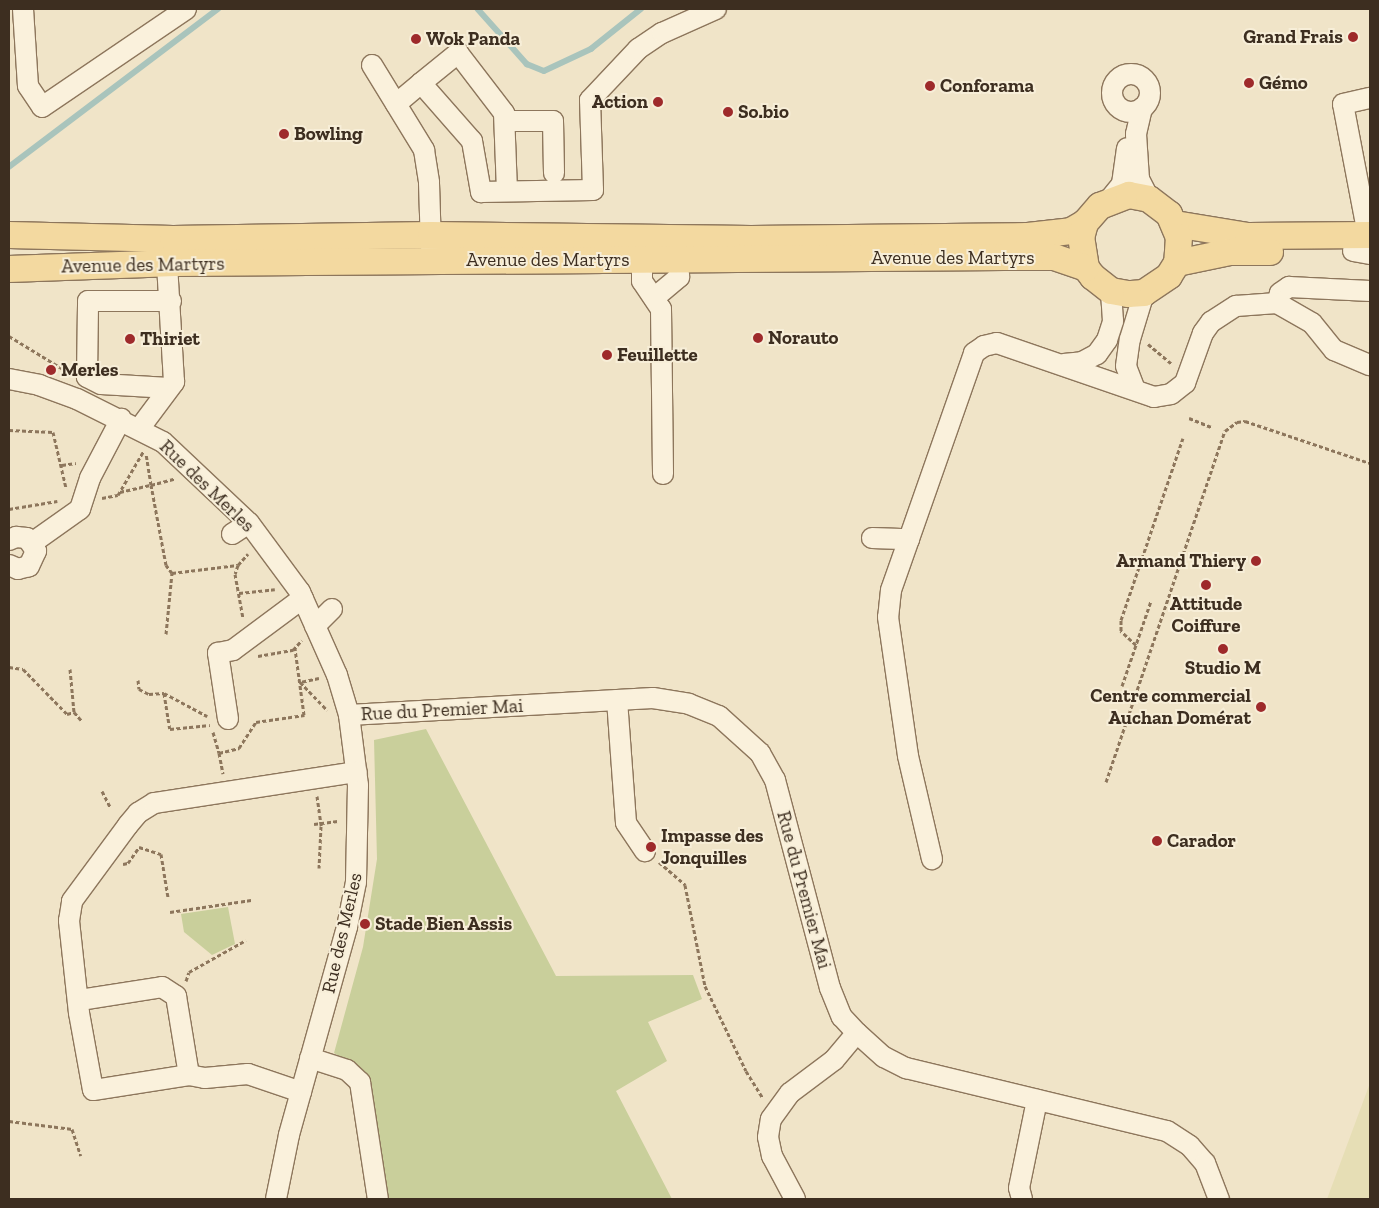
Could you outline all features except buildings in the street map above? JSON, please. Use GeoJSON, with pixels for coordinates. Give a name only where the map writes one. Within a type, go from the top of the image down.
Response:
{"type":"FeatureCollection","features":[{"type":"Feature","properties":{"kind":"main road"},"geometry":{"type":"LineString","coordinates":[[1129,195],[1149,199],[1160,205],[1176,224],[1179,237],[1177,263],[1164,281],[1144,292],[1128,294],[1111,291],[1092,277],[1086,268],[1081,253],[1085,223],[1092,213],[1109,200],[1129,195]]}},
{"type":"Feature","properties":{"kind":"main road","name":"Avenue des Martyrs"},"geometry":{"type":"LineString","coordinates":[[9,235],[173,239],[431,235],[751,239],[1028,236],[1071,231],[1085,223]]}},
{"type":"Feature","properties":{"kind":"main road"},"geometry":{"type":"LineString","coordinates":[[1176,224],[1248,236],[1366,245]]}},
{"type":"Feature","properties":{"kind":"main road"},"geometry":{"type":"LineString","coordinates":[[1177,263],[1230,252],[1366,245]]}},
{"type":"Feature","properties":{"kind":"main road","name":"Avenue des Martyrs"},"geometry":{"type":"LineString","coordinates":[[9,269],[168,263],[1054,257],[1086,268]]}},
{"type":"Feature","properties":{"kind":"street"},"geometry":{"type":"LineString","coordinates":[[23,9],[28,86],[42,108],[186,9]]}},
{"type":"Feature","properties":{"kind":"street"},"geometry":{"type":"LineString","coordinates":[[421,82],[472,141],[481,192],[593,190],[590,100],[638,49],[662,33],[716,9]]}},
{"type":"Feature","properties":{"kind":"street"},"geometry":{"type":"LineString","coordinates":[[396,104],[458,53],[504,113],[506,191]]}},
{"type":"Feature","properties":{"kind":"street"},"geometry":{"type":"LineString","coordinates":[[372,65],[424,150],[430,183],[431,261]]}},
{"type":"Feature","properties":{"kind":"street"},"geometry":{"type":"LineString","coordinates":[[1366,245],[1343,104],[1370,98]]}},
{"type":"Feature","properties":{"kind":"street"},"geometry":{"type":"LineString","coordinates":[[1109,200],[1122,184],[1134,109],[1139,179],[1149,199]]}},
{"type":"Feature","properties":{"kind":"street"},"geometry":{"type":"LineString","coordinates":[[505,121],[553,121],[554,173]]}},
{"type":"Feature","properties":{"kind":"street"},"geometry":{"type":"LineString","coordinates":[[654,298],[679,277],[678,260],[751,239]]}},
{"type":"Feature","properties":{"kind":"street"},"geometry":{"type":"LineString","coordinates":[[642,260],[642,281],[661,309],[663,474]]}},
{"type":"Feature","properties":{"kind":"street"},"geometry":{"type":"LineString","coordinates":[[140,429],[174,382],[168,263]]}},
{"type":"Feature","properties":{"kind":"street"},"geometry":{"type":"LineString","coordinates":[[1277,303],[1280,293],[1289,287],[1370,291]]}},
{"type":"Feature","properties":{"kind":"street"},"geometry":{"type":"LineString","coordinates":[[1062,364],[1082,362],[1097,354],[1108,340],[1113,321],[1111,291]]}},
{"type":"Feature","properties":{"kind":"street"},"geometry":{"type":"LineString","coordinates":[[1134,387],[1126,366],[1130,339],[1144,292]]}},
{"type":"Feature","properties":{"kind":"street"},"geometry":{"type":"LineString","coordinates":[[169,388],[101,384],[87,377],[88,300],[171,301]]}},
{"type":"Feature","properties":{"kind":"street"},"geometry":{"type":"LineString","coordinates":[[932,859],[908,756],[888,618],[891,590],[974,353],[984,346],[997,343],[1134,387],[1154,397],[1179,390],[1185,383],[1202,333],[1211,322],[1236,306],[1277,303],[1312,323],[1334,350],[1370,365]]}},
{"type":"Feature","properties":{"kind":"street","name":"Rue des Merles"},"geometry":{"type":"LineString","coordinates":[[9,379],[39,385],[121,419],[163,442],[249,524],[303,598],[311,630],[337,676],[340,715],[357,772],[359,855],[356,882],[348,927],[300,1092],[276,1199]]}},
{"type":"Feature","properties":{"kind":"street"},"geometry":{"type":"LineString","coordinates":[[32,543],[80,509],[90,478],[121,419]]}},
{"type":"Feature","properties":{"kind":"street"},"geometry":{"type":"LineString","coordinates":[[232,534],[249,524]]}},
{"type":"Feature","properties":{"kind":"street"},"geometry":{"type":"LineString","coordinates":[[9,540],[21,536],[32,543],[35,557],[29,566],[18,569],[9,565]]}},
{"type":"Feature","properties":{"kind":"street"},"geometry":{"type":"LineString","coordinates":[[872,538],[909,539]]}},
{"type":"Feature","properties":{"kind":"street"},"geometry":{"type":"LineString","coordinates":[[220,722],[218,653],[233,650],[303,598]]}},
{"type":"Feature","properties":{"kind":"street"},"geometry":{"type":"LineString","coordinates":[[311,630],[332,609]]}},
{"type":"Feature","properties":{"kind":"street","name":"Rue du Premier Mai"},"geometry":{"type":"LineString","coordinates":[[340,715],[653,698],[689,704],[718,716],[760,753],[775,780],[830,988],[842,1017],[857,1033],[884,1058],[906,1068],[1167,1131],[1190,1146],[1205,1163],[1219,1199]]}},
{"type":"Feature","properties":{"kind":"street"},"geometry":{"type":"LineString","coordinates":[[617,700],[626,823],[645,850]]}},
{"type":"Feature","properties":{"kind":"street"},"geometry":{"type":"LineString","coordinates":[[300,1092],[248,1074],[205,1078],[189,1075],[94,1090],[80,1014],[80,1000],[69,921],[72,901],[138,813],[154,804],[357,772]]}},
{"type":"Feature","properties":{"kind":"street"},"geometry":{"type":"LineString","coordinates":[[80,1000],[162,987],[176,996],[189,1075]]}},
{"type":"Feature","properties":{"kind":"street"},"geometry":{"type":"LineString","coordinates":[[796,1199],[772,1156],[768,1137],[775,1112],[790,1093],[834,1060],[857,1033]]}},
{"type":"Feature","properties":{"kind":"street"},"geometry":{"type":"LineString","coordinates":[[310,1058],[347,1070],[360,1082],[378,1199]]}},
{"type":"Feature","properties":{"kind":"street"},"geometry":{"type":"LineString","coordinates":[[1022,1199],[1019,1188],[1037,1100]]}},
{"type":"Feature","properties":{"kind":"path"},"geometry":{"type":"LineString","coordinates":[[9,336],[75,375]]}},
{"type":"Feature","properties":{"kind":"path"},"geometry":{"type":"LineString","coordinates":[[1140,337],[1176,367]]}},
{"type":"Feature","properties":{"kind":"path"},"geometry":{"type":"LineString","coordinates":[[41,364],[44,358]]}},
{"type":"Feature","properties":{"kind":"path"},"geometry":{"type":"LineString","coordinates":[[1189,418],[1211,427]]}},
{"type":"Feature","properties":{"kind":"path"},"geometry":{"type":"LineString","coordinates":[[1106,782],[1225,431],[1245,421],[1370,464]]}},
{"type":"Feature","properties":{"kind":"path"},"geometry":{"type":"LineString","coordinates":[[9,430],[53,432],[66,498],[9,509]]}},
{"type":"Feature","properties":{"kind":"path"},"geometry":{"type":"LineString","coordinates":[[1136,644],[1121,631],[1121,620],[1183,438]]}},
{"type":"Feature","properties":{"kind":"path"},"geometry":{"type":"LineString","coordinates":[[99,499],[118,495],[145,448],[166,566],[172,573],[166,634]]}},
{"type":"Feature","properties":{"kind":"path"},"geometry":{"type":"LineString","coordinates":[[120,492],[176,478]]}},
{"type":"Feature","properties":{"kind":"path"},"geometry":{"type":"LineString","coordinates":[[244,625],[235,574],[238,565],[252,550]]}},
{"type":"Feature","properties":{"kind":"path"},"geometry":{"type":"LineString","coordinates":[[172,573],[238,565]]}},
{"type":"Feature","properties":{"kind":"path"},"geometry":{"type":"LineString","coordinates":[[238,593],[280,589]]}},
{"type":"Feature","properties":{"kind":"path"},"geometry":{"type":"LineString","coordinates":[[1122,686],[1151,601]]}},
{"type":"Feature","properties":{"kind":"path"},"geometry":{"type":"LineString","coordinates":[[256,656],[293,650],[311,630]]}},
{"type":"Feature","properties":{"kind":"path"},"geometry":{"type":"LineString","coordinates":[[9,667],[23,669],[67,714],[74,712]]}},
{"type":"Feature","properties":{"kind":"path"},"geometry":{"type":"LineString","coordinates":[[70,669],[74,712],[81,720]]}},
{"type":"Feature","properties":{"kind":"path"},"geometry":{"type":"LineString","coordinates":[[325,677],[300,682],[340,715]]}},
{"type":"Feature","properties":{"kind":"path"},"geometry":{"type":"LineString","coordinates":[[164,693],[220,722]]}},
{"type":"Feature","properties":{"kind":"path"},"geometry":{"type":"LineString","coordinates":[[219,753],[225,781]]}},
{"type":"Feature","properties":{"kind":"path"},"geometry":{"type":"LineString","coordinates":[[316,790],[321,823],[319,868]]}},
{"type":"Feature","properties":{"kind":"path"},"geometry":{"type":"LineString","coordinates":[[102,791],[110,807]]}},
{"type":"Feature","properties":{"kind":"path"},"geometry":{"type":"LineString","coordinates":[[314,824],[348,820]]}},
{"type":"Feature","properties":{"kind":"path"},"geometry":{"type":"LineString","coordinates":[[120,865],[128,863],[139,847],[162,854],[168,897]]}},
{"type":"Feature","properties":{"kind":"path"},"geometry":{"type":"LineString","coordinates":[[645,850],[685,885],[705,986],[746,1071],[775,1112]]}},
{"type":"Feature","properties":{"kind":"path"},"geometry":{"type":"LineString","coordinates":[[170,912],[251,900]]}},
{"type":"Feature","properties":{"kind":"path"},"geometry":{"type":"LineString","coordinates":[[186,983],[189,972],[246,940]]}},
{"type":"Feature","properties":{"kind":"path"},"geometry":{"type":"LineString","coordinates":[[9,1122],[72,1129],[81,1156]]}},
{"type":"Feature","properties":{"kind":"shaded area"},"geometry":{"type":"Polygon","coordinates":[[[1370,1083],[1370,1199],[1327,1199],[1370,1083]]]}},
{"type":"Feature","properties":{"kind":"green space"},"geometry":{"type":"Polygon","coordinates":[[[426,729],[556,976],[693,975],[702,999],[648,1022],[667,1061],[616,1091],[672,1199],[387,1199],[352,1064],[334,1053],[363,947],[377,859],[374,740],[426,729]]]}},
{"type":"Feature","properties":{"kind":"green space"},"geometry":{"type":"Polygon","coordinates":[[[228,907],[235,944],[212,955],[184,932],[181,914],[228,907]]]}},
{"type":"Feature","properties":{"kind":"waterway"},"geometry":{"type":"LineString","coordinates":[[9,167],[218,9]]}},
{"type":"Feature","properties":{"kind":"waterway"},"geometry":{"type":"LineString","coordinates":[[478,9],[527,64],[544,71],[591,49],[641,9]]}},
{"type":"Feature","properties":{"kind":"place","name":"Grand Frais"},"geometry":{"type":"Point","coordinates":[1353,37]}},
{"type":"Feature","properties":{"kind":"place","name":"Wok Panda"},"geometry":{"type":"Point","coordinates":[416,39]}},
{"type":"Feature","properties":{"kind":"place","name":"Gémo"},"geometry":{"type":"Point","coordinates":[1249,83]}},
{"type":"Feature","properties":{"kind":"place","name":"Conforama"},"geometry":{"type":"Point","coordinates":[930,86]}},
{"type":"Feature","properties":{"kind":"place","name":"Action"},"geometry":{"type":"Point","coordinates":[658,102]}},
{"type":"Feature","properties":{"kind":"place","name":"So.bio"},"geometry":{"type":"Point","coordinates":[728,112]}},
{"type":"Feature","properties":{"kind":"place","name":"Bowling"},"geometry":{"type":"Point","coordinates":[284,134]}},
{"type":"Feature","properties":{"kind":"place","name":"Norauto"},"geometry":{"type":"Point","coordinates":[758,338]}},
{"type":"Feature","properties":{"kind":"place","name":"Thiriet"},"geometry":{"type":"Point","coordinates":[130,339]}},
{"type":"Feature","properties":{"kind":"place","name":"Feuillette"},"geometry":{"type":"Point","coordinates":[607,355]}},
{"type":"Feature","properties":{"kind":"place","name":"Merles"},"geometry":{"type":"Point","coordinates":[51,370]}},
{"type":"Feature","properties":{"kind":"place","name":"Armand Thiery"},"geometry":{"type":"Point","coordinates":[1256,561]}},
{"type":"Feature","properties":{"kind":"place","name":"Attitude Coiffure"},"geometry":{"type":"Point","coordinates":[1206,585]}},
{"type":"Feature","properties":{"kind":"place","name":"Studio M"},"geometry":{"type":"Point","coordinates":[1223,649]}},
{"type":"Feature","properties":{"kind":"place","name":"Centre commercial Auchan Domérat"},"geometry":{"type":"Point","coordinates":[1261,707]}},
{"type":"Feature","properties":{"kind":"place","name":"Carador"},"geometry":{"type":"Point","coordinates":[1157,841]}},
{"type":"Feature","properties":{"kind":"place","name":"Impasse des Jonquilles"},"geometry":{"type":"Point","coordinates":[651,847]}},
{"type":"Feature","properties":{"kind":"place","name":"Stade Bien Assis"},"geometry":{"type":"Point","coordinates":[365,924]}}]}
